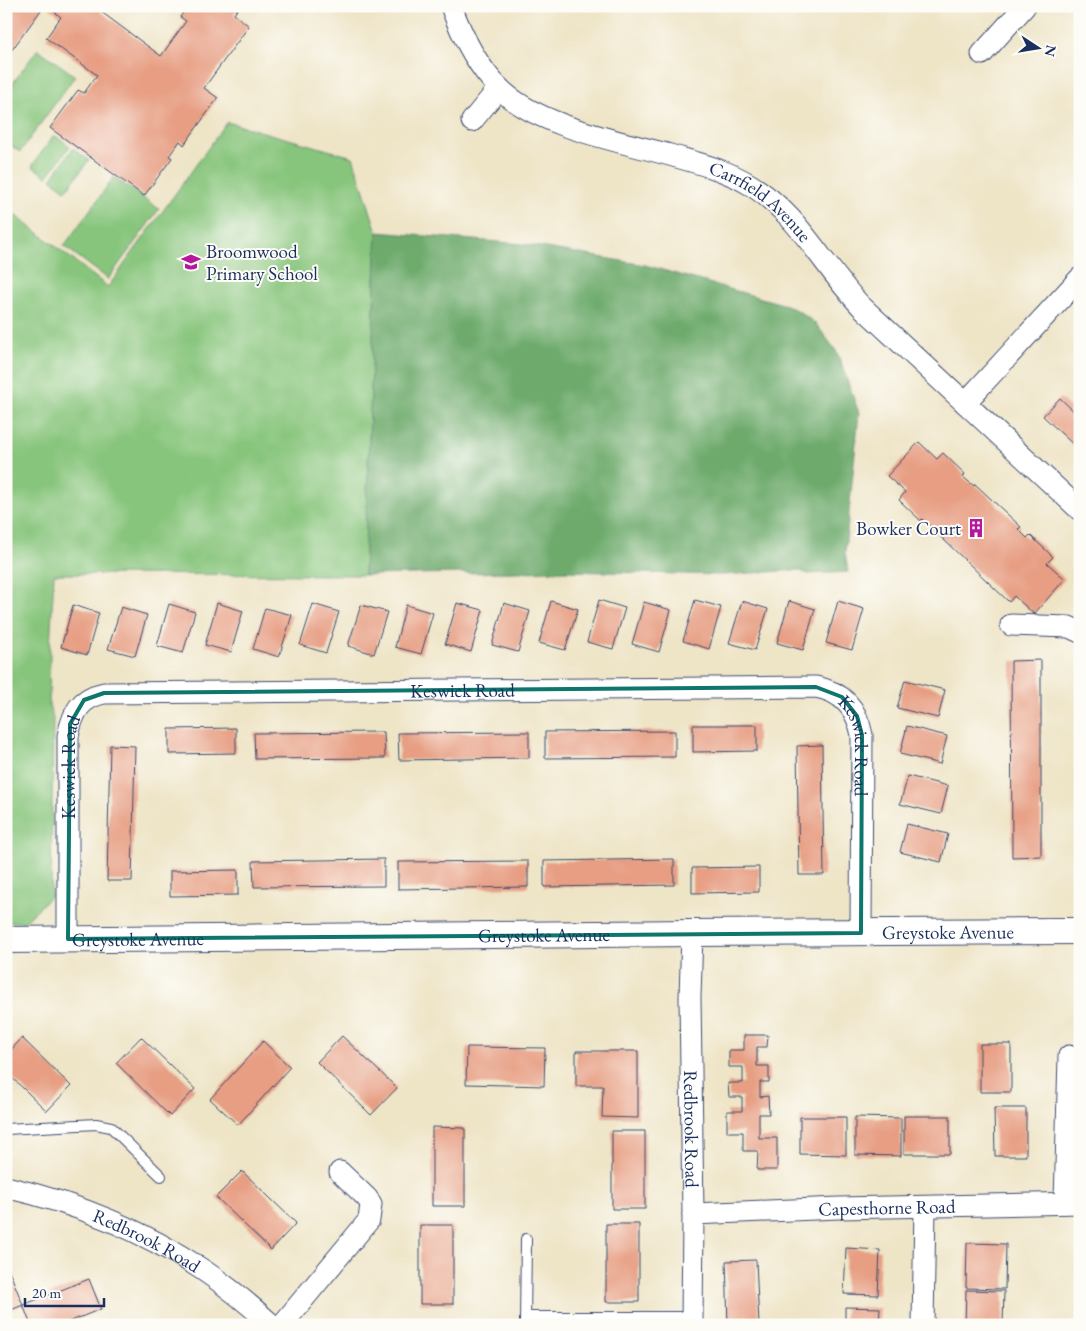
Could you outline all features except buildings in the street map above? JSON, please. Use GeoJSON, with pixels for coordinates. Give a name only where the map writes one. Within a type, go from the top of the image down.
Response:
{"type":"FeatureCollection","features":[{"type":"Feature","properties":{"kind":"street","name":"Carrfield Avenue"},"geometry":{"type":"LineString","coordinates":[[451,6],[472,53],[499,88],[531,111],[548,119],[591,133],[718,169],[759,190],[797,224],[856,301],[1080,510]]}},
{"type":"Feature","properties":{"kind":"street"},"geometry":{"type":"LineString","coordinates":[[982,54],[1025,6]]}},
{"type":"Feature","properties":{"kind":"street"},"geometry":{"type":"LineString","coordinates":[[472,121],[499,88]]}},
{"type":"Feature","properties":{"kind":"street"},"geometry":{"type":"LineString","coordinates":[[965,403],[1080,278]]}},
{"type":"Feature","properties":{"kind":"street"},"geometry":{"type":"LineString","coordinates":[[1011,625],[1068,628],[1080,632]]}},
{"type":"Feature","properties":{"kind":"street","name":"Keswick Road"},"geometry":{"type":"LineString","coordinates":[[68,939],[68,736],[74,714],[84,700],[92,696],[104,693],[806,687],[826,689],[842,697],[852,707],[860,725],[862,735],[861,933]]}},
{"type":"Feature","properties":{"kind":"street","name":"Greystoke Avenue"},"geometry":{"type":"LineString","coordinates":[[6,940],[1080,931]]}},
{"type":"Feature","properties":{"kind":"street","name":"Redbrook Road"},"geometry":{"type":"LineString","coordinates":[[692,933],[690,997],[693,1214],[692,1321]]}},
{"type":"Feature","properties":{"kind":"street"},"geometry":{"type":"LineString","coordinates":[[1066,1056],[1073,1203]]}},
{"type":"Feature","properties":{"kind":"street"},"geometry":{"type":"LineString","coordinates":[[282,1325],[369,1220],[371,1204],[340,1172]]}},
{"type":"Feature","properties":{"kind":"street","name":"Redbrook Road"},"geometry":{"type":"LineString","coordinates":[[6,1188],[90,1213],[161,1245],[203,1270],[272,1325]]}},
{"type":"Feature","properties":{"kind":"street","name":"Capesthorne Road"},"geometry":{"type":"LineString","coordinates":[[693,1214],[839,1208],[1073,1203]]}},
{"type":"Feature","properties":{"kind":"street"},"geometry":{"type":"LineString","coordinates":[[923,1325],[925,1207]]}},
{"type":"Feature","properties":{"kind":"lane"},"geometry":{"type":"LineString","coordinates":[[6,1129],[78,1124],[96,1124],[111,1127],[160,1176]]}},
{"type":"Feature","properties":{"kind":"lane"},"geometry":{"type":"LineString","coordinates":[[526,1240],[525,1321],[692,1321]]}},
{"type":"Feature","properties":{"kind":"highlighted area"},"geometry":{"type":"Polygon","coordinates":[[[816,687],[842,697],[857,716],[862,735],[861,933],[68,939],[70,724],[84,700],[104,693],[816,687]]]}},
{"type":"Feature","properties":{"kind":"green space"},"geometry":{"type":"Polygon","coordinates":[[[38,49],[75,76],[20,152],[6,142],[6,92],[38,49]]]}},
{"type":"Feature","properties":{"kind":"green space","name":"Broomwood Primary School"},"geometry":{"type":"Polygon","coordinates":[[[227,122],[353,157],[377,232],[364,575],[54,574],[49,706],[53,718],[51,896],[24,922],[6,922],[6,208],[108,287],[227,122]]]}},
{"type":"Feature","properties":{"kind":"green space"},"geometry":{"type":"Polygon","coordinates":[[[54,135],[70,146],[47,177],[32,166],[54,135]]]}},
{"type":"Feature","properties":{"kind":"green space"},"geometry":{"type":"Polygon","coordinates":[[[73,148],[89,160],[66,191],[51,179],[73,148]]]}},
{"type":"Feature","properties":{"kind":"green space"},"geometry":{"type":"Polygon","coordinates":[[[114,177],[159,209],[108,279],[64,246],[114,177]]]}},
{"type":"Feature","properties":{"kind":"green space"},"geometry":{"type":"Polygon","coordinates":[[[377,232],[523,244],[645,265],[786,305],[800,312],[816,324],[837,352],[859,413],[845,552],[848,572],[808,574],[798,570],[722,575],[566,571],[364,575],[377,232]]]}},
{"type":"Feature","properties":{"kind":"place","name":"Broomwood Primary School"},"geometry":{"type":"Point","coordinates":[191,262]}},
{"type":"Feature","properties":{"kind":"place","name":"Bowker Court"},"geometry":{"type":"Point","coordinates":[976,528]}}]}
